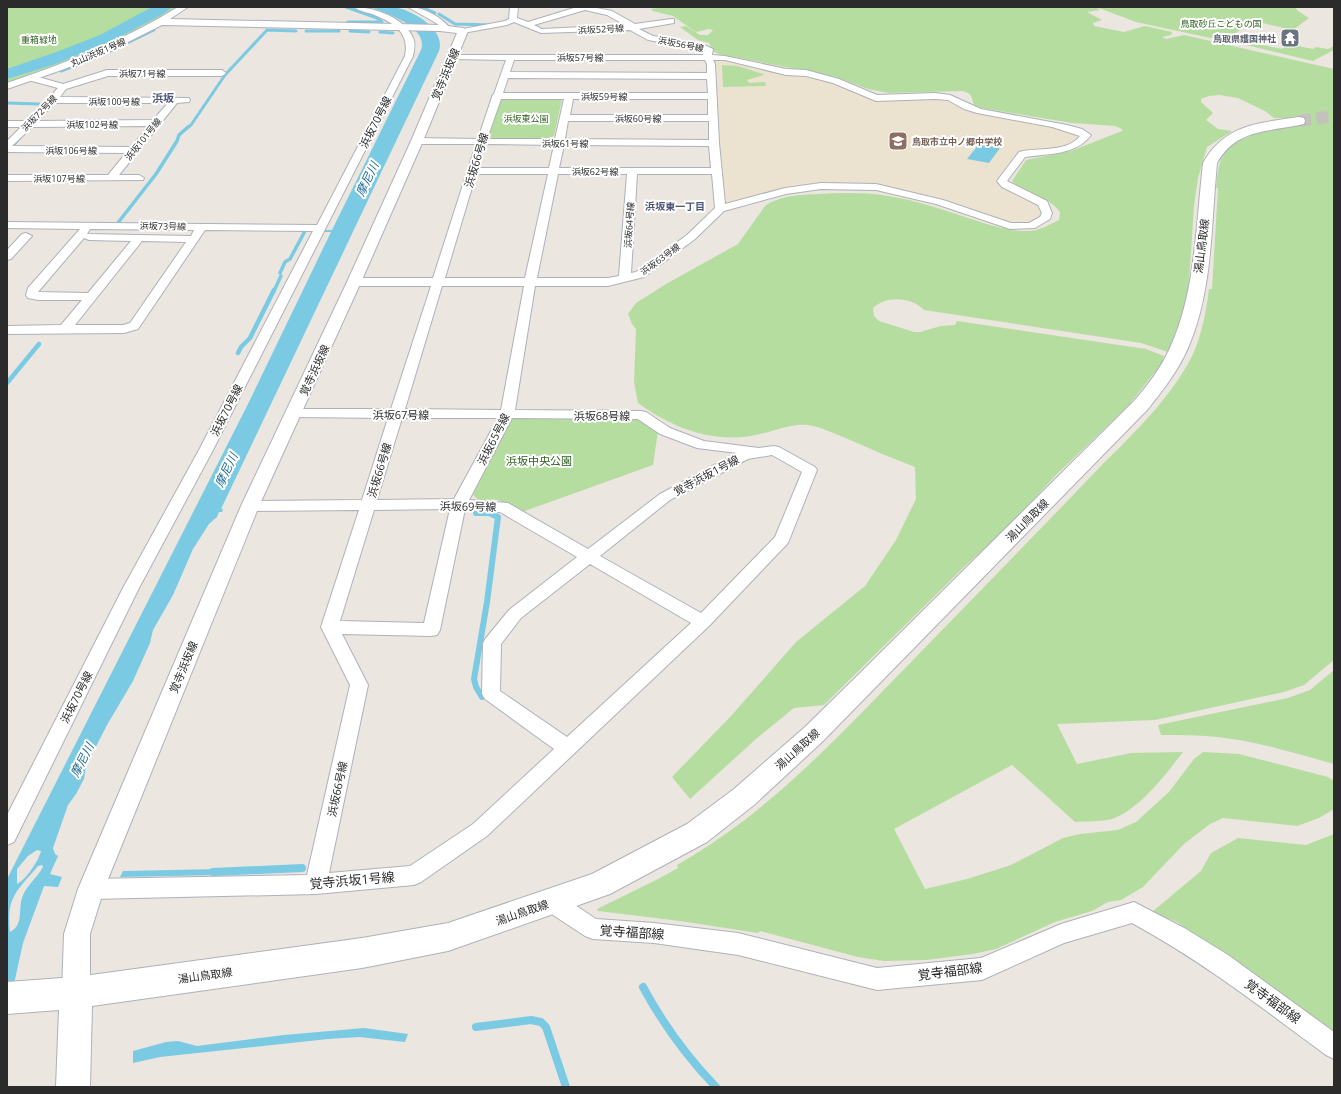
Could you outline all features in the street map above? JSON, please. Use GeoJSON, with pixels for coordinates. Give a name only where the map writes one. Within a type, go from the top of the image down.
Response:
{"type":"FeatureCollection","features":[{"type":"Feature","properties":{"kind":"main road","name":"湯山鳥取線"},"geometry":{"type":"LineString","coordinates":[[15,997],[76,994],[362,953],[448,937],[600,885],[697,833],[744,797],[814,734],[1108,441],[1142,405],[1156,388],[1181,342],[1191,313],[1200,261],[1207,186],[1210,162],[1213,153],[1222,144],[1248,131],[1299,121]]}},
{"type":"Feature","properties":{"kind":"main road"},"geometry":{"type":"LineString","coordinates":[[72,1087],[76,994]]}},
{"type":"Feature","properties":{"kind":"street","name":"丸山浜坂1号線"},"geometry":{"type":"LineString","coordinates":[[7,86],[123,42],[162,22],[184,7]]}},
{"type":"Feature","properties":{"kind":"street","name":"浜坂70号線"},"geometry":{"type":"LineString","coordinates":[[7,836],[130,588],[206,450],[412,49],[411,40],[404,27],[382,16],[358,7]]}},
{"type":"Feature","properties":{"kind":"street"},"geometry":{"type":"LineString","coordinates":[[412,7],[439,21],[450,29]]}},
{"type":"Feature","properties":{"kind":"street"},"geometry":{"type":"LineString","coordinates":[[529,24],[582,7]]}},
{"type":"Feature","properties":{"kind":"street","name":"浜坂52号線"},"geometry":{"type":"LineString","coordinates":[[582,7],[609,13],[634,27]]}},
{"type":"Feature","properties":{"kind":"street"},"geometry":{"type":"LineString","coordinates":[[162,22],[450,29],[498,26],[513,20],[514,8],[522,8]]}},
{"type":"Feature","properties":{"kind":"street","name":"浜坂52号線"},"geometry":{"type":"LineString","coordinates":[[513,20],[529,24],[541,31],[634,27]]}},
{"type":"Feature","properties":{"kind":"street"},"geometry":{"type":"LineString","coordinates":[[634,27],[671,21]]}},
{"type":"Feature","properties":{"kind":"street","name":"浜坂56号線"},"geometry":{"type":"LineString","coordinates":[[634,27],[651,38],[702,46],[708,53]]}},
{"type":"Feature","properties":{"kind":"street","name":"覚寺浜坂線"},"geometry":{"type":"LineString","coordinates":[[76,994],[77,934],[90,889],[250,506],[354,282],[417,142],[453,57],[450,29]]}},
{"type":"Feature","properties":{"kind":"street"},"geometry":{"type":"LineString","coordinates":[[708,53],[786,72],[806,74],[836,81],[876,98],[935,96],[950,98],[967,107],[980,111],[1065,127],[1082,131],[1086,135],[1083,140],[1072,146],[1022,154],[1002,181],[1006,185],[1043,203],[1047,213],[1045,219],[1031,226],[1010,226],[939,202],[876,187],[821,186],[785,191],[720,209],[712,118],[711,64],[708,53]]}},
{"type":"Feature","properties":{"kind":"street","name":"浜坂57号線"},"geometry":{"type":"LineString","coordinates":[[453,57],[708,53]]}},
{"type":"Feature","properties":{"kind":"street","name":"浜坂66号線"},"geometry":{"type":"LineString","coordinates":[[316,884],[359,685],[330,627],[481,143],[510,57]]}},
{"type":"Feature","properties":{"kind":"street","name":"浜坂71号線"},"geometry":{"type":"LineString","coordinates":[[63,86],[107,73],[222,73]]}},
{"type":"Feature","properties":{"kind":"street"},"geometry":{"type":"LineString","coordinates":[[504,75],[711,76]]}},
{"type":"Feature","properties":{"kind":"street","name":"浜坂72号線"},"geometry":{"type":"LineString","coordinates":[[7,146],[53,100],[63,86],[31,78]]}},
{"type":"Feature","properties":{"kind":"street","name":"浜坂59号線"},"geometry":{"type":"LineString","coordinates":[[496,96],[711,96]]}},
{"type":"Feature","properties":{"kind":"street","name":"浜坂65号線"},"geometry":{"type":"LineString","coordinates":[[330,627],[431,630],[459,504],[507,414],[530,283],[569,96]]}},
{"type":"Feature","properties":{"kind":"street","name":"浜坂100号線"},"geometry":{"type":"LineString","coordinates":[[53,100],[186,100]]}},
{"type":"Feature","properties":{"kind":"street","name":"浜坂101号線"},"geometry":{"type":"LineString","coordinates":[[111,178],[174,101]]}},
{"type":"Feature","properties":{"kind":"street","name":"浜坂60号線"},"geometry":{"type":"LineString","coordinates":[[564,118],[712,118]]}},
{"type":"Feature","properties":{"kind":"street","name":"浜坂102号線"},"geometry":{"type":"LineString","coordinates":[[7,124],[155,123]]}},
{"type":"Feature","properties":{"kind":"street","name":"浜坂61号線"},"geometry":{"type":"LineString","coordinates":[[417,142],[714,143]]}},
{"type":"Feature","properties":{"kind":"street","name":"浜坂106号線"},"geometry":{"type":"LineString","coordinates":[[7,149],[134,150]]}},
{"type":"Feature","properties":{"kind":"street","name":"浜坂62号線"},"geometry":{"type":"LineString","coordinates":[[473,171],[716,171]]}},
{"type":"Feature","properties":{"kind":"street","name":"浜坂64号線"},"geometry":{"type":"LineString","coordinates":[[625,278],[632,171]]}},
{"type":"Feature","properties":{"kind":"street","name":"浜坂107号線"},"geometry":{"type":"LineString","coordinates":[[7,178],[139,178]]}},
{"type":"Feature","properties":{"kind":"street","name":"浜坂63号線"},"geometry":{"type":"LineString","coordinates":[[354,282],[608,282],[640,275],[691,237],[720,209]]}},
{"type":"Feature","properties":{"kind":"street","name":"浜坂73号線"},"geometry":{"type":"LineString","coordinates":[[7,225],[319,228]]}},
{"type":"Feature","properties":{"kind":"street"},"geometry":{"type":"LineString","coordinates":[[7,330],[124,329],[134,326],[197,235],[139,238],[82,233],[32,291],[32,294],[38,296],[91,297]]}},
{"type":"Feature","properties":{"kind":"street"},"geometry":{"type":"LineString","coordinates":[[7,257],[26,236]]}},
{"type":"Feature","properties":{"kind":"street"},"geometry":{"type":"LineString","coordinates":[[65,329],[139,238]]}},
{"type":"Feature","properties":{"kind":"street","name":"浜坂67号線"},"geometry":{"type":"LineString","coordinates":[[294,414],[507,414]]}},
{"type":"Feature","properties":{"kind":"street","name":"浜坂68号線"},"geometry":{"type":"LineString","coordinates":[[507,414],[641,415],[665,431],[702,444],[760,452]]}},
{"type":"Feature","properties":{"kind":"street","name":"覚寺浜坂1号線"},"geometry":{"type":"LineString","coordinates":[[90,889],[316,884],[414,875],[480,830],[703,622],[782,539],[810,470],[774,450],[743,456],[665,497],[515,614],[492,642],[491,694],[567,748]]}},
{"type":"Feature","properties":{"kind":"street","name":"浜坂69号線"},"geometry":{"type":"LineString","coordinates":[[250,506],[459,504],[503,507],[703,622]]}},
{"type":"Feature","properties":{"kind":"street","name":"覚寺福部線"},"geometry":{"type":"LineString","coordinates":[[552,902],[593,929],[654,933],[738,944],[877,979],[982,969],[1062,934],[1134,912],[1178,936],[1220,963],[1334,1047]]}},
{"type":"Feature","properties":{"kind":"shaded area","name":"鳥取市立中ノ郷中学校"},"geometry":{"type":"Polygon","coordinates":[[[720,59],[829,81],[862,94],[944,98],[958,104],[1067,129],[1078,135],[1080,138],[1070,144],[1018,154],[1008,165],[998,181],[1006,188],[1037,204],[1042,210],[1043,215],[1039,219],[1028,222],[1011,224],[941,199],[876,185],[796,184],[727,204],[724,203],[714,60],[720,59]]]}},
{"type":"Feature","properties":{"kind":"green space","name":"重箱緑地"},"geometry":{"type":"Polygon","coordinates":[[[7,7],[179,7],[138,31],[117,41],[74,59],[7,83],[7,7]]]}},
{"type":"Feature","properties":{"kind":"green space"},"geometry":{"type":"Polygon","coordinates":[[[664,7],[1096,7],[1100,10],[1087,12],[1102,20],[1093,23],[1094,26],[1124,32],[1145,26],[1172,32],[1171,35],[1162,37],[1166,39],[1184,35],[1334,69],[1334,660],[1304,685],[1284,692],[1155,720],[1057,724],[1077,764],[1131,753],[1183,752],[1152,790],[1133,807],[1112,819],[1075,822],[1012,765],[894,829],[925,889],[967,879],[1011,865],[1063,838],[1080,834],[1118,830],[1136,822],[1169,792],[1194,759],[1203,752],[1239,754],[1328,777],[1334,781],[1334,809],[1319,818],[1297,826],[1223,818],[1210,824],[1184,844],[1143,887],[1121,900],[1108,902],[1092,911],[1055,922],[996,949],[973,954],[926,960],[884,961],[858,957],[760,931],[758,933],[680,921],[598,911],[597,909],[678,868],[677,865],[711,844],[742,822],[802,771],[831,744],[1159,405],[1180,377],[1189,362],[1197,345],[1205,317],[1209,289],[1212,289],[1218,188],[1216,188],[1222,157],[1228,149],[1247,137],[1271,130],[1304,124],[1294,118],[1274,118],[1265,111],[1238,98],[1220,95],[1209,96],[1201,99],[1201,102],[1213,113],[1206,120],[1218,129],[1232,131],[1207,147],[1198,178],[1194,206],[1189,282],[1184,316],[1168,352],[1141,343],[924,310],[913,302],[906,300],[892,299],[878,304],[873,308],[874,316],[879,321],[914,332],[920,332],[941,326],[955,325],[957,321],[1146,349],[1164,356],[1162,363],[1128,406],[1056,475],[1014,521],[964,567],[824,705],[794,708],[756,739],[690,799],[672,777],[731,716],[796,642],[865,586],[896,540],[916,499],[915,467],[828,431],[808,425],[796,425],[744,437],[727,437],[712,436],[696,432],[666,420],[638,403],[634,382],[636,329],[628,314],[636,303],[666,284],[738,244],[765,206],[771,202],[791,196],[835,193],[862,193],[879,195],[919,203],[985,224],[1008,229],[1030,231],[1041,228],[1059,220],[1060,212],[1048,201],[1023,190],[1012,181],[1026,160],[1071,151],[1122,131],[1122,129],[1115,126],[1072,123],[982,108],[975,106],[969,93],[962,91],[889,93],[868,89],[836,77],[719,54],[713,51],[709,43],[698,40],[680,27],[686,26],[700,35],[708,35],[713,30],[709,29],[696,32],[673,16],[653,11],[651,9],[664,7]]]}},
{"type":"Feature","properties":{"kind":"green space","name":"鳥取砂丘こどもの国"},"geometry":{"type":"Polygon","coordinates":[[[1096,7],[1295,7],[1298,11],[1309,18],[1293,30],[1258,22],[1271,16],[1240,30],[1236,33],[1242,34],[1229,42],[1136,22],[1096,7]]]}},
{"type":"Feature","properties":{"kind":"green space"},"geometry":{"type":"Polygon","coordinates":[[[1249,35],[1270,40],[1263,45],[1282,49],[1288,44],[1313,49],[1316,47],[1328,49],[1334,46],[1334,50],[1313,61],[1238,43],[1249,35]]]}},
{"type":"Feature","properties":{"kind":"green space"},"geometry":{"type":"Polygon","coordinates":[[[722,65],[738,66],[763,74],[764,75],[747,80],[749,83],[765,82],[766,86],[723,87],[722,65]]]}},
{"type":"Feature","properties":{"kind":"green space","name":"浜坂東公園"},"geometry":{"type":"Polygon","coordinates":[[[506,97],[562,99],[554,136],[547,139],[494,139],[489,136],[500,99],[506,97]]]}},
{"type":"Feature","properties":{"kind":"green space","name":"浜坂中央公園"},"geometry":{"type":"Polygon","coordinates":[[[519,416],[631,417],[641,420],[658,431],[653,465],[522,512],[498,500],[479,500],[473,495],[509,420],[519,416]]]}},
{"type":"Feature","properties":{"kind":"green space"},"geometry":{"type":"Polygon","coordinates":[[[1334,670],[1334,764],[1245,741],[1205,736],[1161,735],[1158,725],[1288,698],[1310,690],[1334,670]]]}},
{"type":"Feature","properties":{"kind":"green space"},"geometry":{"type":"Polygon","coordinates":[[[1334,834],[1334,1033],[1177,922],[1152,912],[1201,871],[1211,853],[1238,838],[1306,845],[1334,834]]]}},
{"type":"Feature","properties":{"kind":"water","name":"摩尼川"},"geometry":{"type":"Polygon","coordinates":[[[388,6],[413,13],[434,29],[440,43],[439,51],[221,509],[223,509],[222,512],[219,512],[217,517],[209,524],[193,549],[173,595],[153,630],[150,643],[133,681],[107,725],[86,766],[84,779],[68,805],[53,848],[55,854],[58,856],[50,874],[62,877],[58,887],[44,886],[23,943],[7,1016],[7,879],[248,404],[331,232],[323,232],[325,230],[332,230],[421,50],[422,42],[419,34],[413,28],[395,17],[370,7],[388,6]],[[37,850],[28,856],[17,869],[17,884],[21,882],[35,864],[41,851],[37,850]],[[42,865],[38,866],[15,895],[10,910],[10,932],[19,921],[21,903],[24,894],[28,886],[43,867],[42,865]]]}},
{"type":"Feature","properties":{"kind":"water"},"geometry":{"type":"Polygon","coordinates":[[[152,7],[172,7],[165,13],[110,42],[53,65],[7,79],[7,69],[100,35],[152,7]]]}},
{"type":"Feature","properties":{"kind":"water"},"geometry":{"type":"Polygon","coordinates":[[[979,144],[1000,148],[989,163],[967,159],[979,144]]]}},
{"type":"Feature","properties":{"kind":"water"},"geometry":{"type":"Polygon","coordinates":[[[221,869],[219,875],[120,877],[123,871],[221,869]]]}},
{"type":"Feature","properties":{"kind":"water"},"geometry":{"type":"Polygon","coordinates":[[[364,1028],[408,1034],[405,1042],[359,1037],[328,1039],[160,1057],[133,1063],[133,1051],[166,1042],[178,1041],[197,1046],[284,1035],[364,1028]]]}},
{"type":"Feature","properties":{"kind":"waterway"},"geometry":{"type":"LineString","coordinates":[[346,7],[377,18],[382,22],[348,22]]}},
{"type":"Feature","properties":{"kind":"waterway"},"geometry":{"type":"LineString","coordinates":[[421,7],[435,13]]}},
{"type":"Feature","properties":{"kind":"waterway"},"geometry":{"type":"LineString","coordinates":[[439,14],[455,24],[490,25]]}},
{"type":"Feature","properties":{"kind":"waterway"},"geometry":{"type":"LineString","coordinates":[[123,45],[154,30]]}},
{"type":"Feature","properties":{"kind":"waterway"},"geometry":{"type":"LineString","coordinates":[[187,128],[191,125],[225,75],[267,30],[296,31]]}},
{"type":"Feature","properties":{"kind":"waterway"},"geometry":{"type":"LineString","coordinates":[[306,31],[339,31]]}},
{"type":"Feature","properties":{"kind":"waterway"},"geometry":{"type":"LineString","coordinates":[[350,31],[369,32]]}},
{"type":"Feature","properties":{"kind":"waterway"},"geometry":{"type":"LineString","coordinates":[[380,32],[393,33]]}},
{"type":"Feature","properties":{"kind":"waterway"},"geometry":{"type":"LineString","coordinates":[[100,55],[112,50]]}},
{"type":"Feature","properties":{"kind":"waterway"},"geometry":{"type":"LineString","coordinates":[[61,71],[92,59]]}},
{"type":"Feature","properties":{"kind":"waterway"},"geometry":{"type":"LineString","coordinates":[[7,103],[39,104]]}},
{"type":"Feature","properties":{"kind":"waterway"},"geometry":{"type":"LineString","coordinates":[[117,224],[156,174],[177,141],[179,135],[188,127]]}},
{"type":"Feature","properties":{"kind":"waterway"},"geometry":{"type":"LineString","coordinates":[[7,152],[21,136]]}},
{"type":"Feature","properties":{"kind":"waterway"},"geometry":{"type":"LineString","coordinates":[[280,273],[285,262],[290,259],[305,231]]}},
{"type":"Feature","properties":{"kind":"waterway"},"geometry":{"type":"LineString","coordinates":[[274,291],[281,276]]}},
{"type":"Feature","properties":{"kind":"waterway"},"geometry":{"type":"LineString","coordinates":[[238,353],[241,347],[250,338],[274,290]]}},
{"type":"Feature","properties":{"kind":"waterway"},"geometry":{"type":"LineString","coordinates":[[7,383],[39,344]]}},
{"type":"Feature","properties":{"kind":"waterway"},"geometry":{"type":"LineString","coordinates":[[476,513],[489,513],[498,517],[487,602],[474,679],[476,687],[482,697]]}},
{"type":"Feature","properties":{"kind":"waterway"},"geometry":{"type":"LineString","coordinates":[[213,872],[302,868]]}},
{"type":"Feature","properties":{"kind":"waterway"},"geometry":{"type":"LineString","coordinates":[[643,987],[676,1040],[716,1087]]}},
{"type":"Feature","properties":{"kind":"waterway"},"geometry":{"type":"LineString","coordinates":[[476,1027],[531,1020],[541,1022],[546,1027],[566,1087]]}},
{"type":"Feature","properties":{"kind":"tunnel"},"geometry":{"type":"LineString","coordinates":[[1299,121],[1334,116]]}},
{"type":"Feature","properties":{"kind":"place","name":"鳥取県護国神社"},"geometry":{"type":"Point","coordinates":[1290,38]}},
{"type":"Feature","properties":{"kind":"place","name":"鳥取市立中ノ郷中学校"},"geometry":{"type":"Point","coordinates":[898,141]}},
{"type":"Feature","properties":{"kind":"district","name":"浜坂"},"geometry":{"type":"Point","coordinates":[163,97]}},
{"type":"Feature","properties":{"kind":"district","name":"浜坂東一丁目"},"geometry":{"type":"Point","coordinates":[675,206]}}]}
